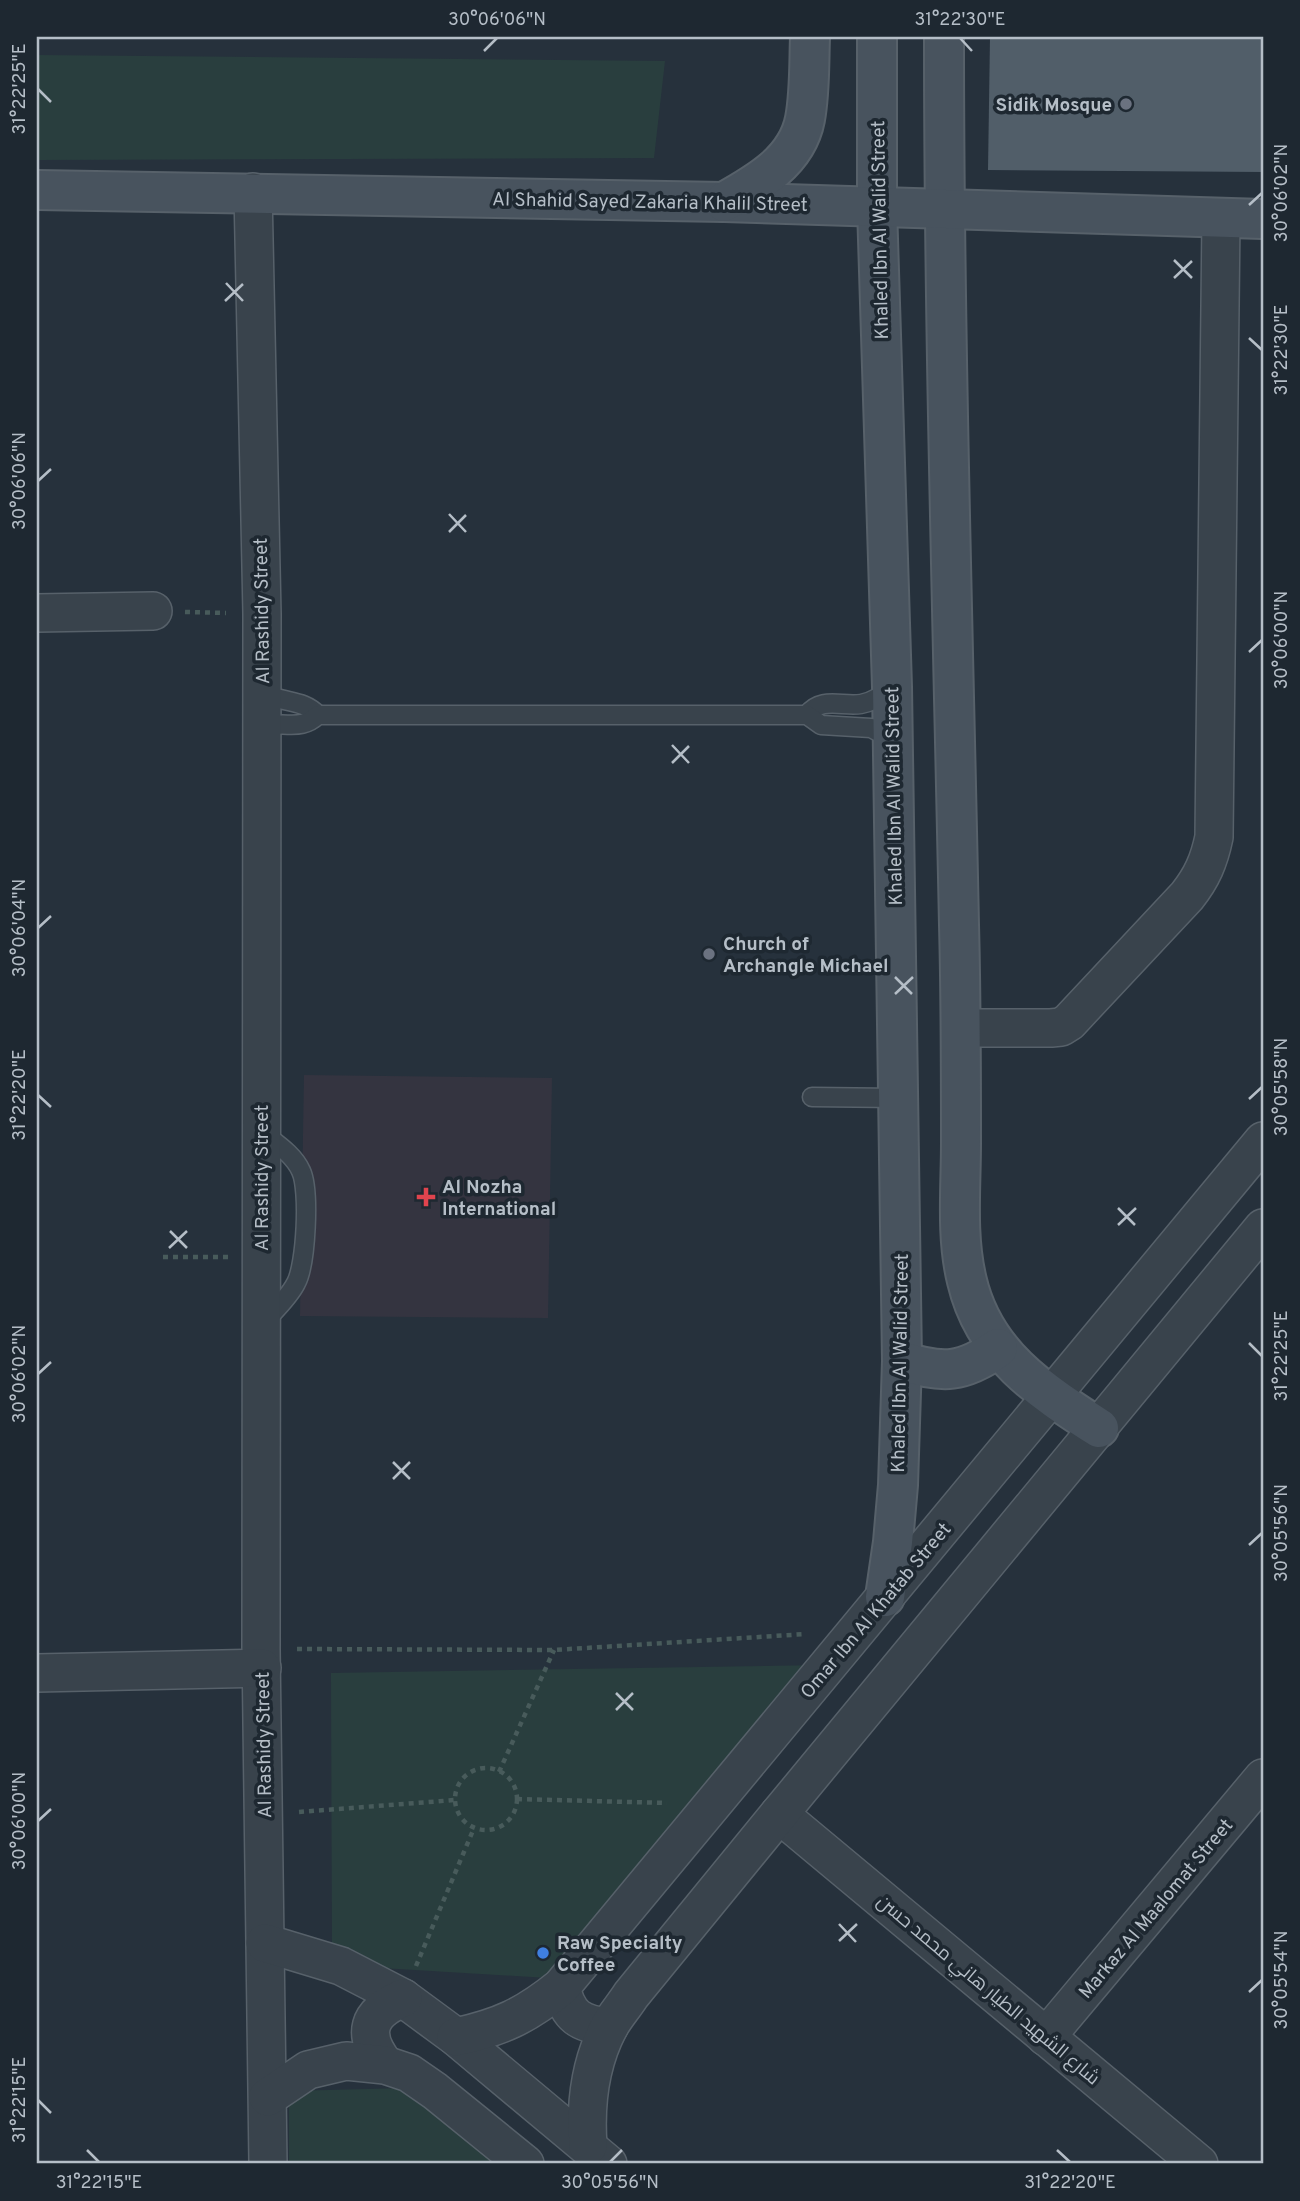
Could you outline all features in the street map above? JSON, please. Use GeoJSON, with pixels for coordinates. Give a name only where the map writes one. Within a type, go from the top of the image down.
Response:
{"type":"FeatureCollection","features":[{"type":"Feature","properties":{"kind":"street"},"geometry":{"type":"LineString","coordinates":[[724,202],[760,183],[776,168],[799,136],[805,120],[810,37]]}},
{"type":"Feature","properties":{"kind":"street","name":"Khaled Ibn Al Walid Street"},"geometry":{"type":"LineString","coordinates":[[877,37],[877,207],[892,687],[902,1361],[898,1485],[885,1597]]}},
{"type":"Feature","properties":{"kind":"street"},"geometry":{"type":"LineString","coordinates":[[944,37],[944,208],[961,1028],[961,1247],[967,1283],[980,1317],[998,1348],[1024,1377],[1099,1428]]}},
{"type":"Feature","properties":{"kind":"street","name":"Al Shahid Sayed Zakaria Khalil Street"},"geometry":{"type":"LineString","coordinates":[[37,190],[724,202],[1263,219]]}},
{"type":"Feature","properties":{"kind":"street","name":"Al Rashidy Street"},"geometry":{"type":"LineString","coordinates":[[253,192],[262,614],[261,1658],[268,2164]]}},
{"type":"Feature","properties":{"kind":"street"},"geometry":{"type":"LineString","coordinates":[[961,1028],[1051,1028],[1061,1027],[1069,1022],[1187,896],[1200,879],[1209,859],[1214,837],[1221,218]]}},
{"type":"Feature","properties":{"kind":"street"},"geometry":{"type":"LineString","coordinates":[[37,613],[153,611]]}},
{"type":"Feature","properties":{"kind":"street","name":"Omar Ibn Al Khatab Street"},"geometry":{"type":"LineString","coordinates":[[456,2037],[506,2023],[534,2009],[561,1987],[1263,1141]]}},
{"type":"Feature","properties":{"kind":"street"},"geometry":{"type":"LineString","coordinates":[[598,2155],[586,2115],[588,2091],[594,2063],[609,2027],[631,1995],[1263,1228]]}},
{"type":"Feature","properties":{"kind":"street"},"geometry":{"type":"LineString","coordinates":[[902,1361],[928,1369],[954,1370],[979,1362],[998,1348]]}},
{"type":"Feature","properties":{"kind":"street"},"geometry":{"type":"LineString","coordinates":[[37,1673],[261,1658]]}},
{"type":"Feature","properties":{"kind":"street","name":"Markaz Al Maalomat Street"},"geometry":{"type":"LineString","coordinates":[[1046,2037],[1263,1778]]}},
{"type":"Feature","properties":{"kind":"street","name":"شارع الشهيد الطيار هاني محمد حسن"},"geometry":{"type":"LineString","coordinates":[[779,1814],[1199,2164]]}},
{"type":"Feature","properties":{"kind":"street"},"geometry":{"type":"LineString","coordinates":[[265,1943],[341,1966],[403,1998],[456,2037],[598,2155]]}},
{"type":"Feature","properties":{"kind":"street"},"geometry":{"type":"LineString","coordinates":[[561,1987],[565,2004],[576,2018],[591,2025],[609,2027]]}},
{"type":"Feature","properties":{"kind":"street"},"geometry":{"type":"LineString","coordinates":[[385,2064],[374,2050],[370,2034],[375,2017],[386,2004],[403,1998]]}},
{"type":"Feature","properties":{"kind":"street"},"geometry":{"type":"LineString","coordinates":[[268,2096],[308,2070],[346,2061],[385,2064],[408,2073],[435,2091],[526,2164]]}},
{"type":"Feature","properties":{"kind":"lane"},"geometry":{"type":"LineString","coordinates":[[807,715],[821,704],[860,704],[871,701],[892,687]]}},
{"type":"Feature","properties":{"kind":"lane"},"geometry":{"type":"LineString","coordinates":[[261,690],[274,698],[302,704],[318,715],[807,715],[821,724],[871,728],[892,740]]}},
{"type":"Feature","properties":{"kind":"lane"},"geometry":{"type":"LineString","coordinates":[[261,730],[273,725],[306,724],[318,715]]}},
{"type":"Feature","properties":{"kind":"lane"},"geometry":{"type":"LineString","coordinates":[[812,1097],[898,1098]]}},
{"type":"Feature","properties":{"kind":"lane"},"geometry":{"type":"LineString","coordinates":[[261,1131],[290,1155],[300,1168],[306,1184],[303,1266],[296,1284],[261,1326]]}},
{"type":"Feature","properties":{"kind":"path"},"geometry":{"type":"LineString","coordinates":[[153,611],[262,614]]}},
{"type":"Feature","properties":{"kind":"path"},"geometry":{"type":"LineString","coordinates":[[163,1257],[261,1257]]}},
{"type":"Feature","properties":{"kind":"path"},"geometry":{"type":"LineString","coordinates":[[261,1658],[554,1650],[858,1631]]}},
{"type":"Feature","properties":{"kind":"path"},"geometry":{"type":"LineString","coordinates":[[499,1772],[554,1650]]}},
{"type":"Feature","properties":{"kind":"path"},"geometry":{"type":"LineString","coordinates":[[489,1769],[507,1776],[512,1782],[517,1799],[511,1818],[495,1829],[484,1830],[474,1828],[461,1817],[455,1800],[457,1790],[470,1774],[489,1769]]}},
{"type":"Feature","properties":{"kind":"path"},"geometry":{"type":"LineString","coordinates":[[517,1799],[714,1804]]}},
{"type":"Feature","properties":{"kind":"path"},"geometry":{"type":"LineString","coordinates":[[264,1814],[455,1800]]}},
{"type":"Feature","properties":{"kind":"path"},"geometry":{"type":"LineString","coordinates":[[403,1998],[474,1828]]}},
{"type":"Feature","properties":{"kind":"shaded area","name":"Al Nozha International"},"geometry":{"type":"Polygon","coordinates":[[[304,1075],[552,1078],[548,1318],[300,1316],[304,1075]]]}},
{"type":"Feature","properties":{"kind":"green space"},"geometry":{"type":"Polygon","coordinates":[[[37,55],[665,61],[654,158],[37,160],[37,55]]]}},
{"type":"Feature","properties":{"kind":"green space"},"geometry":{"type":"Polygon","coordinates":[[[822,1665],[548,1978],[332,1965],[331,1673],[822,1665]]]}},
{"type":"Feature","properties":{"kind":"green space"},"geometry":{"type":"Polygon","coordinates":[[[406,2088],[497,2164],[289,2164],[289,2091],[406,2088]]]}},
{"type":"Feature","properties":{"kind":"building","name":"Sidik Mosque"},"geometry":{"type":"Polygon","coordinates":[[[990,37],[1263,37],[1263,172],[988,170],[990,37]]]}},
{"type":"Feature","properties":{"kind":"place","name":"Sidik Mosque"},"geometry":{"type":"Point","coordinates":[1126,104]}},
{"type":"Feature","properties":{"kind":"place","name":"Church of Archangle Michael"},"geometry":{"type":"Point","coordinates":[709,954]}},
{"type":"Feature","properties":{"kind":"place","name":"Al Nozha International"},"geometry":{"type":"Point","coordinates":[426,1197]}},
{"type":"Feature","properties":{"kind":"place","name":"Raw Specialty Coffee"},"geometry":{"type":"Point","coordinates":[543,1953]}}]}
